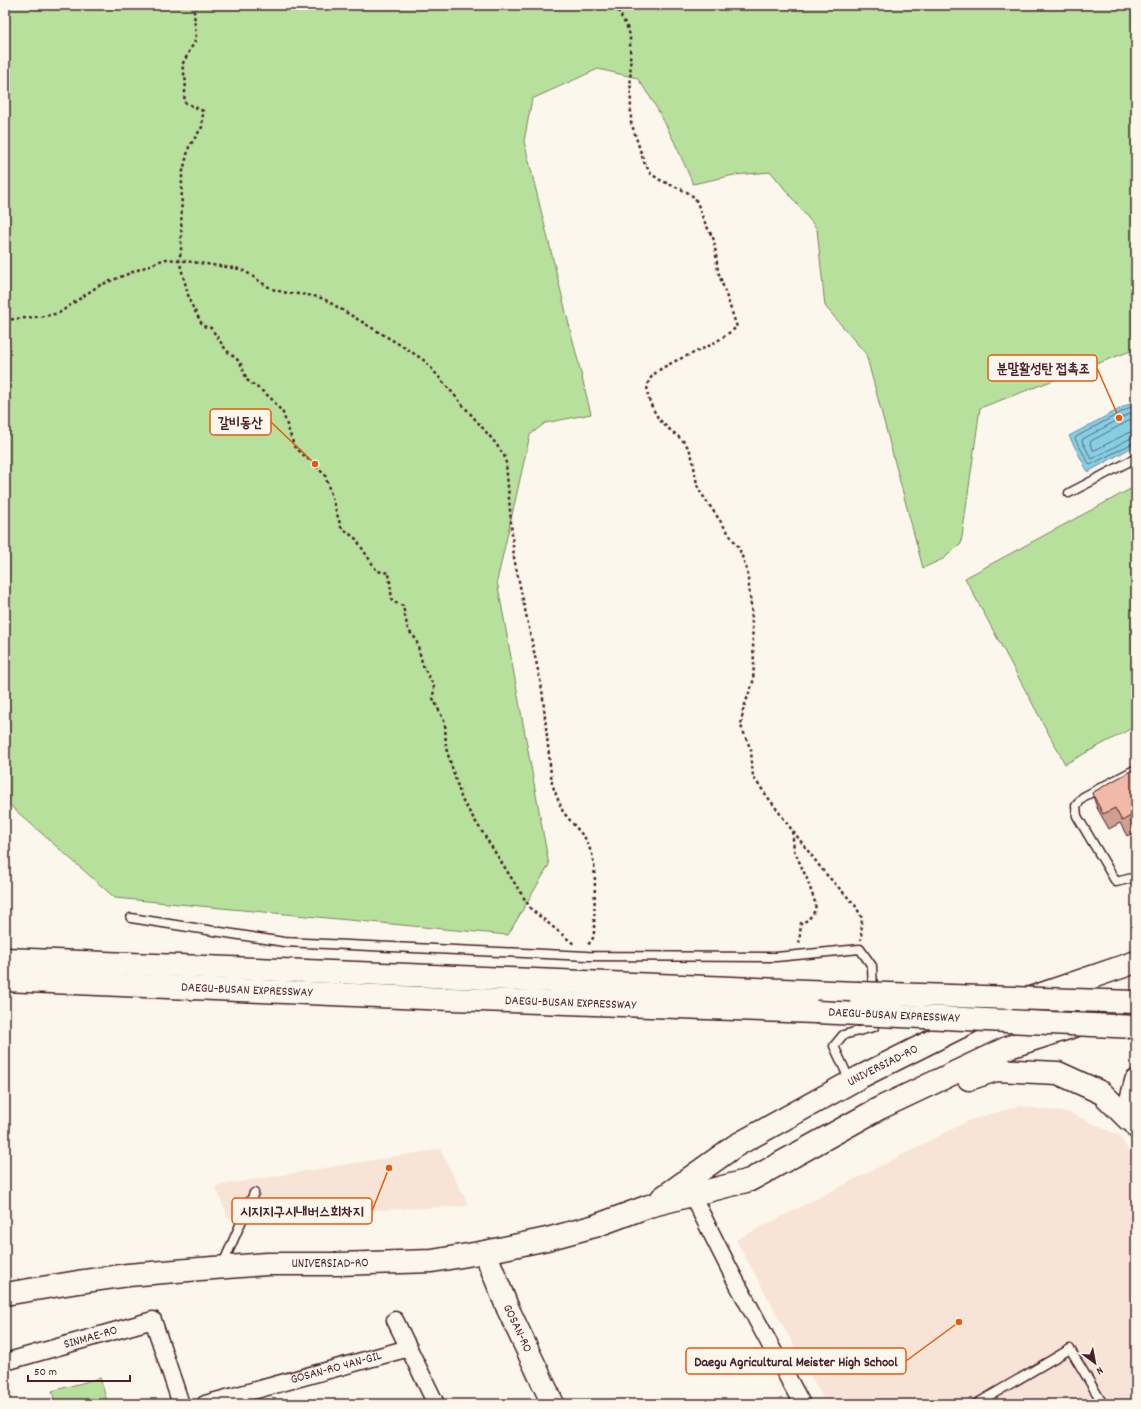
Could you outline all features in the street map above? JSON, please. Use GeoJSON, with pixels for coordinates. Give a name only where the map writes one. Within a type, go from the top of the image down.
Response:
{"type":"FeatureCollection","features":[{"type":"Feature","properties":{"kind":"main road","name":"DAEGU-BUSAN EXPRESSWAY"},"geometry":{"type":"LineString","coordinates":[[5,959],[857,993],[1136,1002]]}},
{"type":"Feature","properties":{"kind":"main road","name":"UNIVERSIAD-RO"},"geometry":{"type":"LineString","coordinates":[[649,1206],[735,1146],[850,1083],[992,1010],[1136,962]]}},
{"type":"Feature","properties":{"kind":"main road","name":"DAEGU-BUSAN EXPRESSWAY"},"geometry":{"type":"LineString","coordinates":[[5,980],[424,998],[816,1012],[1136,1027]]}},
{"type":"Feature","properties":{"kind":"main road","name":"UNIVERSIAD-RO"},"geometry":{"type":"LineString","coordinates":[[5,1294],[128,1275],[222,1267],[267,1264],[338,1264],[432,1261],[547,1239],[595,1226],[649,1206],[750,1180],[880,1108],[1009,1048],[1136,1006]]}},
{"type":"Feature","properties":{"kind":"main road"},"geometry":{"type":"LineString","coordinates":[[880,1108],[996,1070],[1058,1073],[1102,1093],[1132,1125]]}},
{"type":"Feature","properties":{"kind":"main road"},"geometry":{"type":"LineString","coordinates":[[1132,1125],[1131,1100],[1136,1081]]}},
{"type":"Feature","properties":{"kind":"main road","name":"GOSAN-RO"},"geometry":{"type":"LineString","coordinates":[[485,1252],[508,1309],[553,1404]]}},
{"type":"Feature","properties":{"kind":"street"},"geometry":{"type":"LineString","coordinates":[[692,1195],[733,1276],[802,1404]]}},
{"type":"Feature","properties":{"kind":"street","name":"SINMAE-RO"},"geometry":{"type":"LineString","coordinates":[[5,1362],[153,1320],[181,1404]]}},
{"type":"Feature","properties":{"kind":"street"},"geometry":{"type":"LineString","coordinates":[[395,1320],[436,1404]]}},
{"type":"Feature","properties":{"kind":"street","name":"GOSAN-RO 4AN-GIL"},"geometry":{"type":"LineString","coordinates":[[205,1404],[409,1348]]}},
{"type":"Feature","properties":{"kind":"lane"},"geometry":{"type":"LineString","coordinates":[[1069,493],[1136,458]]}},
{"type":"Feature","properties":{"kind":"lane"},"geometry":{"type":"LineString","coordinates":[[1136,769],[1083,797],[1076,806],[1077,816],[1116,882],[1136,877]]}},
{"type":"Feature","properties":{"kind":"lane"},"geometry":{"type":"LineString","coordinates":[[131,918],[284,942],[587,956],[776,957],[860,948],[872,966],[874,1027],[844,1036],[834,1046],[850,1083]]}},
{"type":"Feature","properties":{"kind":"lane"},"geometry":{"type":"LineString","coordinates":[[222,1267],[254,1193]]}},
{"type":"Feature","properties":{"kind":"lane"},"geometry":{"type":"LineString","coordinates":[[976,1404],[1070,1349],[1103,1404]]}},
{"type":"Feature","properties":{"kind":"path"},"geometry":{"type":"LineString","coordinates":[[197,5],[194,11],[196,39],[182,65],[186,82],[184,102],[203,111],[202,127],[189,147],[182,175],[181,251],[179,260],[190,302],[203,326],[211,328],[226,350],[240,362],[247,380],[270,397],[283,413],[294,446],[325,475],[341,527],[356,539],[378,571],[389,573],[392,601],[403,606],[408,630],[416,639],[423,666],[434,686],[433,698],[445,722],[446,748],[465,806],[531,909],[587,956]]}},
{"type":"Feature","properties":{"kind":"path"},"geometry":{"type":"LineString","coordinates":[[614,5],[630,35],[631,122],[644,162],[651,174],[660,180],[687,192],[694,197],[697,202],[704,221],[714,240],[718,271],[737,327],[711,345],[659,370],[649,380],[647,391],[651,404],[661,422],[688,448],[692,456],[696,482],[699,490],[739,548],[747,570],[751,605],[754,663],[752,682],[741,726],[751,750],[753,776],[824,872],[855,905],[862,918],[860,948]]}},
{"type":"Feature","properties":{"kind":"path"},"geometry":{"type":"LineString","coordinates":[[5,320],[59,313],[98,286],[165,259],[179,260],[240,269],[274,290],[316,296],[340,307],[424,361],[493,440],[504,455],[508,472],[514,558],[542,689],[552,784],[563,812],[585,838],[594,863],[594,932],[590,943],[579,948]]}},
{"type":"Feature","properties":{"kind":"path"},"geometry":{"type":"LineString","coordinates":[[792,830],[794,850],[807,878],[816,905],[814,912],[808,920],[801,923],[799,954]]}},
{"type":"Feature","properties":{"kind":"shaded area"},"geometry":{"type":"Polygon","coordinates":[[[1019,1106],[1070,1113],[1120,1136],[1136,1163],[1136,1404],[826,1404],[736,1240],[970,1120],[1019,1106]]]}},
{"type":"Feature","properties":{"kind":"shaded area"},"geometry":{"type":"Polygon","coordinates":[[[440,1149],[469,1206],[228,1217],[215,1186],[440,1149]]]}},
{"type":"Feature","properties":{"kind":"green space"},"geometry":{"type":"Polygon","coordinates":[[[5,5],[1136,5],[1136,349],[980,408],[961,544],[943,559],[923,568],[866,354],[825,306],[817,229],[771,172],[734,175],[693,184],[661,116],[646,90],[637,78],[598,69],[532,99],[524,141],[591,414],[545,423],[530,435],[497,581],[549,865],[508,935],[115,898],[5,801],[5,5]]]}},
{"type":"Feature","properties":{"kind":"green space"},"geometry":{"type":"Polygon","coordinates":[[[1136,486],[1136,726],[1065,764],[965,578],[1136,486]]]}},
{"type":"Feature","properties":{"kind":"green space"},"geometry":{"type":"Polygon","coordinates":[[[100,1378],[108,1404],[56,1404],[52,1391],[100,1378]]]}},
{"type":"Feature","properties":{"kind":"water"},"geometry":{"type":"Polygon","coordinates":[[[1136,400],[1136,445],[1088,472],[1069,436],[1136,400]]]}},
{"type":"Feature","properties":{"kind":"building"},"geometry":{"type":"Polygon","coordinates":[[[1136,768],[1136,813],[1122,821],[1115,808],[1103,814],[1092,793],[1136,768]]]}},
{"type":"Feature","properties":{"kind":"place","name":"분말활성탄 접촉조"},"geometry":{"type":"Point","coordinates":[1119,418]}},
{"type":"Feature","properties":{"kind":"place","name":"갈비동산"},"geometry":{"type":"Point","coordinates":[315,464]}},
{"type":"Feature","properties":{"kind":"place","name":"시지지구시내버스회차지"},"geometry":{"type":"Point","coordinates":[389,1168]}},
{"type":"Feature","properties":{"kind":"place","name":"Daegu Agricultural Meister High School"},"geometry":{"type":"Point","coordinates":[959,1322]}}]}
